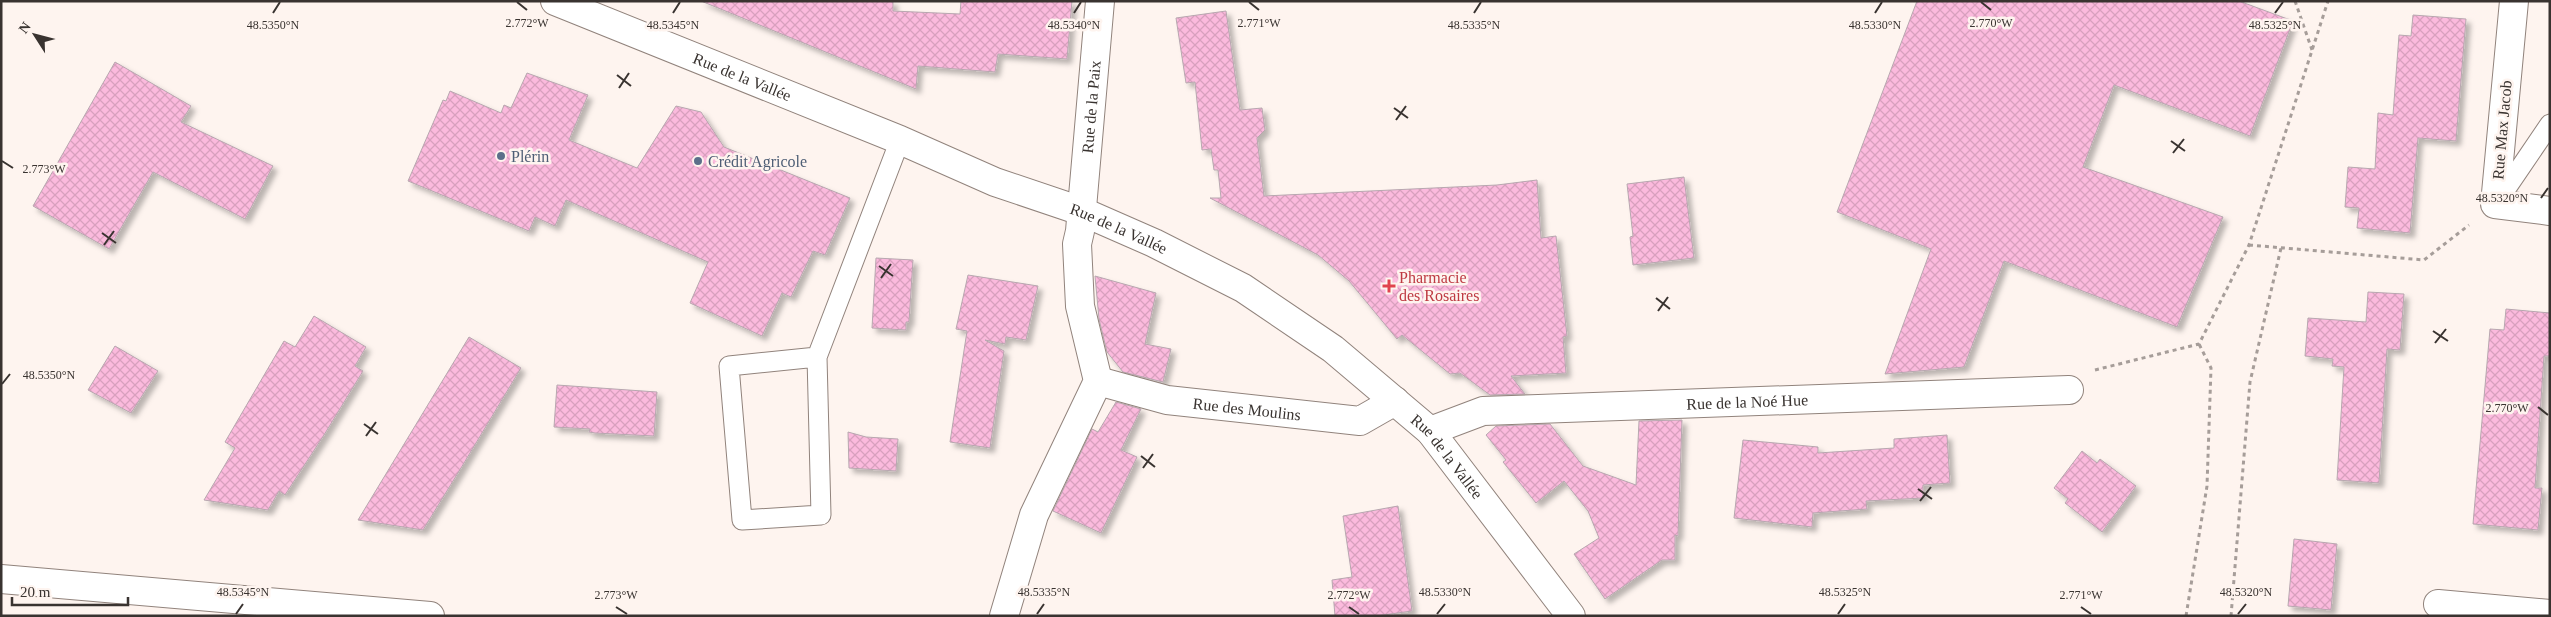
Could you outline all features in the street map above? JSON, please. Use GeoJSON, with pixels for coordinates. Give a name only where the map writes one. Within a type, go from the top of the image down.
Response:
{"type":"FeatureCollection","features":[{"type":"Feature","properties":{"kind":"street","name":"Rue de la Vallée"},"geometry":{"type":"LineString","coordinates":[[555,1],[900,140],[995,182],[1081,211],[1154,243],[1243,288],[1333,349],[1430,431],[1571,616]]}},
{"type":"Feature","properties":{"kind":"street","name":"Rue de la Paix"},"geometry":{"type":"LineString","coordinates":[[1081,211],[1100,1]]}},
{"type":"Feature","properties":{"kind":"street","name":"Rue Max Jacob"},"geometry":{"type":"LineString","coordinates":[[2495,204],[2514,1]]}},
{"type":"Feature","properties":{"kind":"street"},"geometry":{"type":"LineString","coordinates":[[2495,204],[2550,211]]}},
{"type":"Feature","properties":{"kind":"street"},"geometry":{"type":"LineString","coordinates":[[1004,616],[1034,515],[1098,381],[1080,306],[1077,244],[1081,211]]}},
{"type":"Feature","properties":{"kind":"street","name":"Rue des Moulins"},"geometry":{"type":"LineString","coordinates":[[1098,381],[1167,400],[1360,421],[1395,401]]}},
{"type":"Feature","properties":{"kind":"street","name":"Rue de la Noé Hue"},"geometry":{"type":"LineString","coordinates":[[1430,431],[1482,411],[2069,390]]}},
{"type":"Feature","properties":{"kind":"street"},"geometry":{"type":"LineString","coordinates":[[1,579],[430,616]]}},
{"type":"Feature","properties":{"kind":"street"},"geometry":{"type":"LineString","coordinates":[[2438,604],[2550,614]]}},
{"type":"Feature","properties":{"kind":"lane"},"geometry":{"type":"LineString","coordinates":[[2495,204],[2550,124]]}},
{"type":"Feature","properties":{"kind":"lane"},"geometry":{"type":"LineString","coordinates":[[817,357],[729,366],[742,520],[821,515],[817,357],[900,140]]}},
{"type":"Feature","properties":{"kind":"path"},"geometry":{"type":"LineString","coordinates":[[2295,1],[2312,51]]}},
{"type":"Feature","properties":{"kind":"path"},"geometry":{"type":"LineString","coordinates":[[2069,390],[2084,372],[2199,344],[2250,245],[2328,1]]}},
{"type":"Feature","properties":{"kind":"path"},"geometry":{"type":"LineString","coordinates":[[2250,245],[2424,260],[2495,204]]}},
{"type":"Feature","properties":{"kind":"path"},"geometry":{"type":"LineString","coordinates":[[2232,616],[2250,382],[2280,248]]}},
{"type":"Feature","properties":{"kind":"path"},"geometry":{"type":"LineString","coordinates":[[2186,616],[2207,486],[2211,368],[2199,344]]}},
{"type":"Feature","properties":{"kind":"building"},"geometry":{"type":"Polygon","coordinates":[[[701,1],[893,1],[893,11],[960,14],[961,1],[1072,1],[1067,59],[998,54],[995,72],[918,66],[916,89],[701,1]]]}},
{"type":"Feature","properties":{"kind":"building"},"geometry":{"type":"Polygon","coordinates":[[[1917,1],[2239,1],[2293,21],[2250,136],[2114,85],[2083,167],[2223,217],[2177,327],[2004,261],[1964,367],[1885,374],[1931,249],[1837,212],[1917,1]]]}},
{"type":"Feature","properties":{"kind":"building"},"geometry":{"type":"Polygon","coordinates":[[[1226,11],[1240,110],[1262,108],[1265,130],[1257,138],[1264,196],[1497,185],[1537,180],[1541,238],[1556,236],[1567,336],[1563,337],[1566,373],[1511,376],[1525,394],[1490,395],[1460,373],[1450,374],[1402,335],[1397,339],[1349,281],[1318,255],[1210,198],[1221,198],[1218,170],[1214,170],[1211,149],[1202,150],[1195,82],[1186,83],[1176,18],[1226,11]]]}},
{"type":"Feature","properties":{"kind":"building"},"geometry":{"type":"Polygon","coordinates":[[[2413,15],[2466,19],[2456,141],[2418,138],[2410,233],[2357,228],[2359,208],[2345,207],[2348,167],[2375,169],[2378,113],[2393,115],[2399,35],[2411,36],[2413,15]]]}},
{"type":"Feature","properties":{"kind":"building"},"geometry":{"type":"Polygon","coordinates":[[[115,62],[191,106],[181,122],[273,166],[245,219],[153,172],[109,249],[33,206],[115,62]]]}},
{"type":"Feature","properties":{"kind":"building"},"geometry":{"type":"Polygon","coordinates":[[[527,73],[588,95],[569,140],[637,168],[676,106],[701,112],[724,147],[850,198],[825,255],[813,251],[791,297],[782,293],[762,336],[690,303],[708,262],[566,200],[555,226],[535,217],[529,231],[408,181],[443,100],[446,101],[450,91],[501,113],[504,105],[511,108],[527,73]]]}},
{"type":"Feature","properties":{"kind":"building"},"geometry":{"type":"Polygon","coordinates":[[[1684,177],[1694,258],[1633,265],[1630,237],[1633,236],[1627,184],[1684,177]]]}},
{"type":"Feature","properties":{"kind":"building"},"geometry":{"type":"Polygon","coordinates":[[[876,258],[913,260],[909,322],[906,322],[906,330],[872,328],[876,258]]]}},
{"type":"Feature","properties":{"kind":"building"},"geometry":{"type":"Polygon","coordinates":[[[968,275],[1038,286],[1026,340],[1006,337],[1005,344],[985,340],[1004,351],[990,448],[950,442],[967,331],[956,329],[968,275]]]}},
{"type":"Feature","properties":{"kind":"building"},"geometry":{"type":"Polygon","coordinates":[[[1095,276],[1156,293],[1145,344],[1171,349],[1163,382],[1123,372],[1107,352],[1099,319],[1095,276]]]}},
{"type":"Feature","properties":{"kind":"building"},"geometry":{"type":"Polygon","coordinates":[[[2368,292],[2404,294],[2400,350],[2387,349],[2379,483],[2337,480],[2344,367],[2332,366],[2333,359],[2305,356],[2308,318],[2366,322],[2368,292]]]}},
{"type":"Feature","properties":{"kind":"building"},"geometry":{"type":"Polygon","coordinates":[[[2506,309],[2550,313],[2550,356],[2544,356],[2535,488],[2542,488],[2538,530],[2473,524],[2490,329],[2504,330],[2506,309]]]}},
{"type":"Feature","properties":{"kind":"building"},"geometry":{"type":"Polygon","coordinates":[[[314,316],[366,347],[355,366],[363,371],[285,495],[279,491],[268,510],[204,500],[235,448],[225,442],[284,341],[295,347],[314,316]]]}},
{"type":"Feature","properties":{"kind":"building"},"geometry":{"type":"Polygon","coordinates":[[[469,337],[521,368],[461,468],[423,530],[358,520],[469,337]]]}},
{"type":"Feature","properties":{"kind":"building"},"geometry":{"type":"Polygon","coordinates":[[[115,346],[158,371],[131,413],[88,390],[115,346]]]}},
{"type":"Feature","properties":{"kind":"building"},"geometry":{"type":"Polygon","coordinates":[[[557,385],[657,392],[654,436],[595,433],[589,432],[590,429],[554,427],[557,385]]]}},
{"type":"Feature","properties":{"kind":"building"},"geometry":{"type":"Polygon","coordinates":[[[1116,402],[1141,409],[1121,450],[1137,457],[1101,533],[1053,511],[1092,429],[1098,432],[1116,402]]]}},
{"type":"Feature","properties":{"kind":"building"},"geometry":{"type":"Polygon","coordinates":[[[1682,420],[1678,536],[1675,535],[1675,560],[1662,560],[1605,599],[1574,554],[1599,538],[1588,511],[1564,481],[1536,503],[1503,462],[1506,460],[1486,435],[1496,426],[1550,424],[1583,466],[1636,485],[1639,421],[1682,420]]]}},
{"type":"Feature","properties":{"kind":"building"},"geometry":{"type":"Polygon","coordinates":[[[848,432],[866,437],[898,439],[896,471],[849,468],[848,432]]]}},
{"type":"Feature","properties":{"kind":"building"},"geometry":{"type":"Polygon","coordinates":[[[1947,435],[1950,483],[1923,485],[1923,498],[1866,501],[1867,509],[1813,513],[1812,527],[1734,518],[1743,440],[1818,447],[1818,453],[1894,448],[1894,439],[1947,435]]]}},
{"type":"Feature","properties":{"kind":"building"},"geometry":{"type":"Polygon","coordinates":[[[2082,451],[2097,463],[2100,459],[2136,486],[2102,532],[2065,503],[2068,499],[2054,488],[2082,451]]]}},
{"type":"Feature","properties":{"kind":"building"},"geometry":{"type":"Polygon","coordinates":[[[1398,506],[1412,611],[1376,616],[1335,616],[1332,580],[1352,577],[1343,516],[1398,506]]]}},
{"type":"Feature","properties":{"kind":"building"},"geometry":{"type":"Polygon","coordinates":[[[2294,539],[2337,544],[2331,610],[2288,606],[2294,539]]]}},
{"type":"Feature","properties":{"kind":"place","name":"Plérin"},"geometry":{"type":"Point","coordinates":[501,156]}},
{"type":"Feature","properties":{"kind":"place","name":"Crédit Agricole"},"geometry":{"type":"Point","coordinates":[698,161]}},
{"type":"Feature","properties":{"kind":"place","name":"Pharmacie des Rosaires"},"geometry":{"type":"Point","coordinates":[1389,286]}}]}
